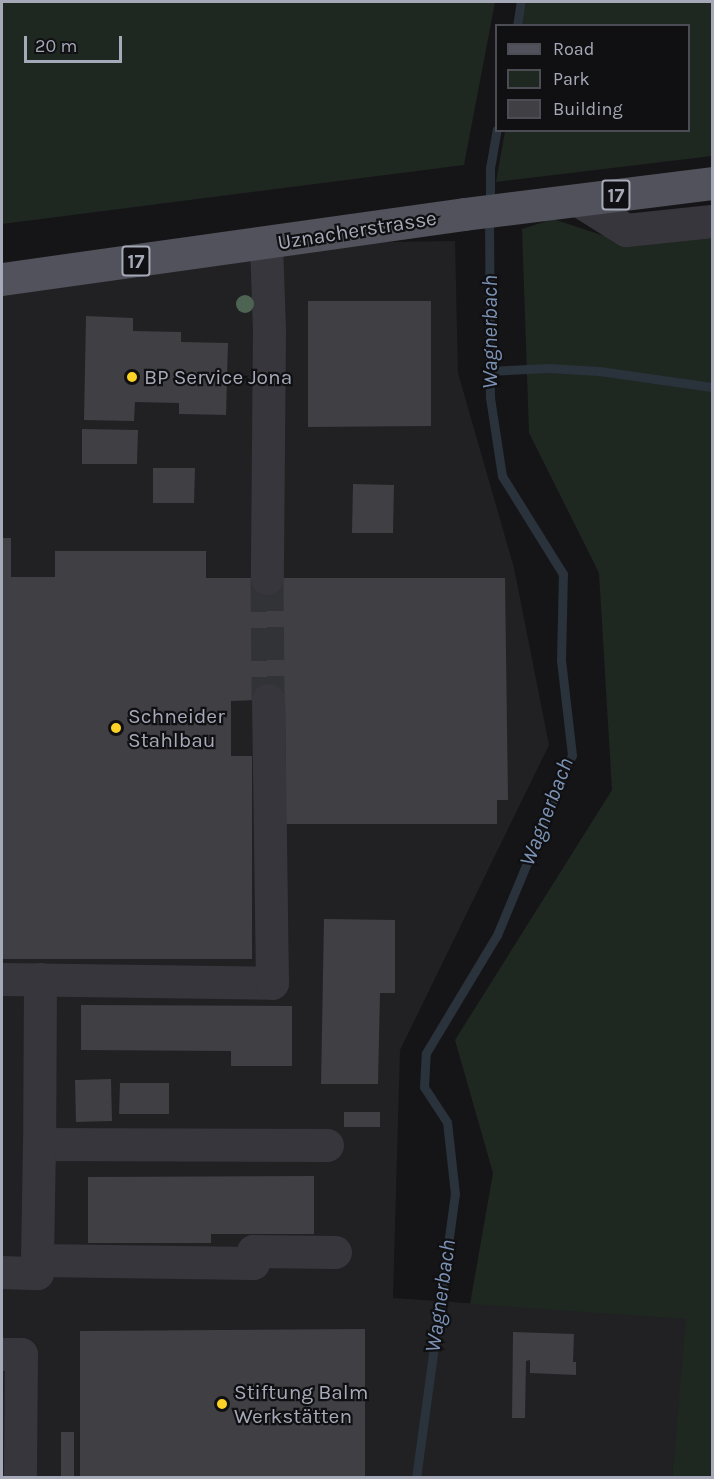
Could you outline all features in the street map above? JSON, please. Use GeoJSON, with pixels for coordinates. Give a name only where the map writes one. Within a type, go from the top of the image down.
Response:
{"type":"FeatureCollection","features":[{"type":"Feature","properties":{"kind":"main road","name":"Uznacherstrasse"},"geometry":{"type":"LineString","coordinates":[[2,279],[266,244],[464,214],[712,183]]}},
{"type":"Feature","properties":{"kind":"street"},"geometry":{"type":"LineString","coordinates":[[578,200],[626,230],[712,222]]}},
{"type":"Feature","properties":{"kind":"street"},"geometry":{"type":"LineString","coordinates":[[266,244],[269,330],[267,578]]}},
{"type":"Feature","properties":{"kind":"street"},"geometry":{"type":"LineString","coordinates":[[2,1272],[37,1273],[39,1144],[24,979],[272,983],[268,700]]}},
{"type":"Feature","properties":{"kind":"street"},"geometry":{"type":"LineString","coordinates":[[39,1144],[327,1145]]}},
{"type":"Feature","properties":{"kind":"street"},"geometry":{"type":"LineString","coordinates":[[37,1260],[253,1263],[253,1251],[335,1252]]}},
{"type":"Feature","properties":{"kind":"street"},"geometry":{"type":"LineString","coordinates":[[2,1354],[21,1354],[20,1478]]}},
{"type":"Feature","properties":{"kind":"shaded area"},"geometry":{"type":"Polygon","coordinates":[[[455,241],[458,373],[514,568],[549,745],[400,1050],[393,1298],[687,1318],[672,1477],[2,1477],[2,279],[266,244],[455,241]]]}},
{"type":"Feature","properties":{"kind":"green space"},"geometry":{"type":"Polygon","coordinates":[[[2,2],[495,2],[464,165],[2,224],[2,2]]]}},
{"type":"Feature","properties":{"kind":"green space"},"geometry":{"type":"Polygon","coordinates":[[[526,2],[712,2],[712,156],[496,182],[505,132],[690,132],[690,24],[522,24],[526,2]]]}},
{"type":"Feature","properties":{"kind":"green space"},"geometry":{"type":"Polygon","coordinates":[[[553,219],[635,246],[712,234],[712,1477],[672,1477],[686,1319],[470,1304],[493,1173],[455,1040],[612,790],[599,573],[529,433],[522,229],[553,219]]]}},
{"type":"Feature","properties":{"kind":"building"},"geometry":{"type":"Polygon","coordinates":[[[308,301],[431,301],[431,426],[308,427],[308,301]]]}},
{"type":"Feature","properties":{"kind":"building","name":"BP Service Jona"},"geometry":{"type":"Polygon","coordinates":[[[86,316],[133,318],[133,331],[181,332],[181,342],[228,343],[226,415],[179,414],[179,403],[135,402],[134,421],[84,420],[86,316]]]}},
{"type":"Feature","properties":{"kind":"building"},"geometry":{"type":"Polygon","coordinates":[[[82,429],[138,430],[137,464],[82,464],[82,429]]]}},
{"type":"Feature","properties":{"kind":"building"},"geometry":{"type":"Polygon","coordinates":[[[153,468],[195,468],[194,503],[153,503],[153,468]]]}},
{"type":"Feature","properties":{"kind":"building"},"geometry":{"type":"Polygon","coordinates":[[[353,484],[394,485],[393,533],[352,533],[353,484]]]}},
{"type":"Feature","properties":{"kind":"building"},"geometry":{"type":"Polygon","coordinates":[[[2,538],[11,538],[11,577],[55,577],[55,551],[206,551],[206,578],[505,578],[508,800],[497,800],[497,824],[286,824],[285,699],[231,701],[231,756],[252,756],[252,959],[2,959],[2,538]]]}},
{"type":"Feature","properties":{"kind":"building"},"geometry":{"type":"Polygon","coordinates":[[[324,919],[395,920],[395,993],[380,993],[378,1084],[321,1084],[324,919]]]}},
{"type":"Feature","properties":{"kind":"building"},"geometry":{"type":"Polygon","coordinates":[[[81,1005],[292,1006],[292,1066],[231,1066],[231,1051],[81,1050],[81,1005]]]}},
{"type":"Feature","properties":{"kind":"building"},"geometry":{"type":"Polygon","coordinates":[[[111,1079],[112,1121],[76,1122],[75,1080],[111,1079]]]}},
{"type":"Feature","properties":{"kind":"building"},"geometry":{"type":"Polygon","coordinates":[[[120,1083],[169,1083],[169,1114],[119,1114],[120,1083]]]}},
{"type":"Feature","properties":{"kind":"building"},"geometry":{"type":"Polygon","coordinates":[[[344,1112],[380,1112],[380,1127],[344,1127],[344,1112]]]}},
{"type":"Feature","properties":{"kind":"building"},"geometry":{"type":"Polygon","coordinates":[[[314,1176],[314,1234],[211,1234],[211,1243],[88,1243],[88,1177],[314,1176]]]}},
{"type":"Feature","properties":{"kind":"building","name":"Stiftung Balm Werkstätten"},"geometry":{"type":"Polygon","coordinates":[[[365,1329],[365,1478],[80,1478],[80,1331],[365,1329]]]}},
{"type":"Feature","properties":{"kind":"building"},"geometry":{"type":"Polygon","coordinates":[[[513,1332],[574,1334],[573,1362],[576,1362],[576,1375],[530,1373],[530,1360],[526,1361],[525,1418],[512,1418],[513,1332]]]}},
{"type":"Feature","properties":{"kind":"building"},"geometry":{"type":"Polygon","coordinates":[[[61,1432],[74,1432],[74,1478],[61,1478],[61,1432]]]}},
{"type":"Feature","properties":{"kind":"waterway","name":"Wagnerbach"},"geometry":{"type":"LineString","coordinates":[[517,24],[521,2]]}},
{"type":"Feature","properties":{"kind":"waterway","name":"Wagnerbach"},"geometry":{"type":"LineString","coordinates":[[490,204],[490,168],[497,132]]}},
{"type":"Feature","properties":{"kind":"waterway","name":"Wagnerbach"},"geometry":{"type":"LineString","coordinates":[[416,1478],[455,1194],[447,1122],[424,1087],[426,1053],[497,935],[572,755],[561,660],[563,574],[502,476],[490,398],[489,218]]}},
{"type":"Feature","properties":{"kind":"waterway"},"geometry":{"type":"LineString","coordinates":[[489,371],[548,368],[599,371],[712,387]]}},
{"type":"Feature","properties":{"kind":"tunnel"},"geometry":{"type":"LineString","coordinates":[[267,578],[268,700]]}},
{"type":"Feature","properties":{"kind":"place","name":"BP Service Jona"},"geometry":{"type":"Point","coordinates":[132,377]}},
{"type":"Feature","properties":{"kind":"place","name":"Schneider Stahlbau"},"geometry":{"type":"Point","coordinates":[116,728]}},
{"type":"Feature","properties":{"kind":"place","name":"Stiftung Balm Werkstätten"},"geometry":{"type":"Point","coordinates":[222,1404]}}]}
